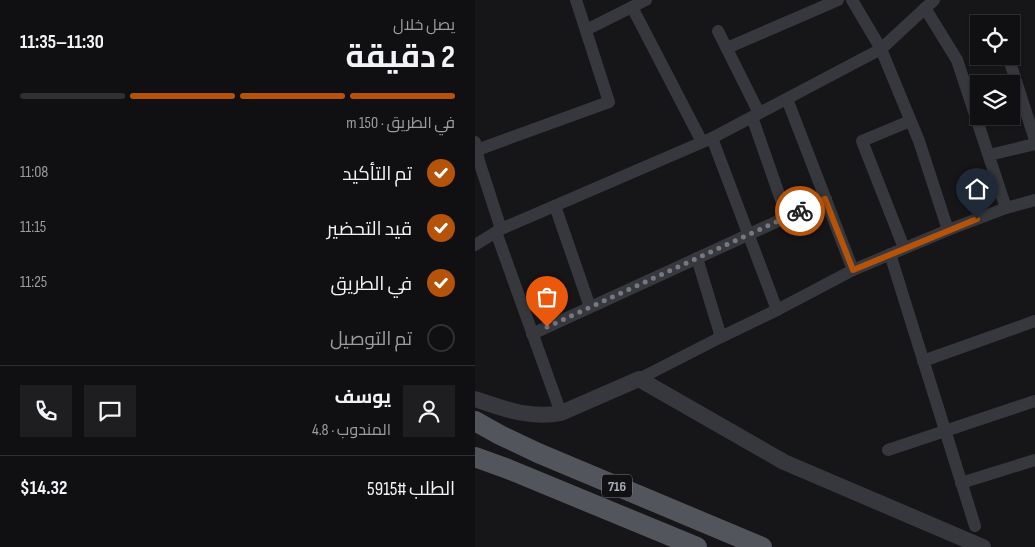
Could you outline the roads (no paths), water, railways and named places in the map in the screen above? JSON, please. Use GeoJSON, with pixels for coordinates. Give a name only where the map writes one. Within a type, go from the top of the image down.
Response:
{"type":"FeatureCollection","features":[{"type":"Feature","properties":{"kind":"main road","name":"716"},"geometry":{"type":"LineString","coordinates":[[475,421],[538,453],[762,547]]}},
{"type":"Feature","properties":{"kind":"main road","name":"716"},"geometry":{"type":"LineString","coordinates":[[475,457],[697,547]]}},
{"type":"Feature","properties":{"kind":"street"},"geometry":{"type":"LineString","coordinates":[[561,413],[532,334],[479,171],[476,146],[609,102],[576,0]]}},
{"type":"Feature","properties":{"kind":"street"},"geometry":{"type":"LineString","coordinates":[[586,30],[646,0]]}},
{"type":"Feature","properties":{"kind":"street"},"geometry":{"type":"LineString","coordinates":[[727,48],[838,0]]}},
{"type":"Feature","properties":{"kind":"street"},"geometry":{"type":"LineString","coordinates":[[852,0],[881,49],[910,121],[948,230]]}},
{"type":"Feature","properties":{"kind":"street"},"geometry":{"type":"LineString","coordinates":[[475,245],[499,231],[707,140],[787,99],[881,49],[930,4],[957,60],[1006,208]]}},
{"type":"Feature","properties":{"kind":"street"},"geometry":{"type":"LineString","coordinates":[[632,7],[707,140],[749,234],[777,310]]}},
{"type":"Feature","properties":{"kind":"street"},"geometry":{"type":"LineString","coordinates":[[718,31],[755,115],[787,217]]}},
{"type":"Feature","properties":{"kind":"street"},"geometry":{"type":"LineString","coordinates":[[1012,65],[1035,140]]}},
{"type":"Feature","properties":{"kind":"street"},"geometry":{"type":"LineString","coordinates":[[787,99],[853,270]]}},
{"type":"Feature","properties":{"kind":"street"},"geometry":{"type":"LineString","coordinates":[[904,248],[862,141],[910,121]]}},
{"type":"Feature","properties":{"kind":"street"},"geometry":{"type":"LineString","coordinates":[[989,155],[1035,144]]}},
{"type":"Feature","properties":{"kind":"street"},"geometry":{"type":"LineString","coordinates":[[532,334],[825,199]]}},
{"type":"Feature","properties":{"kind":"street"},"geometry":{"type":"LineString","coordinates":[[475,399],[532,416],[547,416],[561,413],[639,379],[853,270],[948,230],[1006,208],[1035,200]]}},
{"type":"Feature","properties":{"kind":"street"},"geometry":{"type":"LineString","coordinates":[[555,206],[590,307]]}},
{"type":"Feature","properties":{"kind":"street"},"geometry":{"type":"LineString","coordinates":[[890,254],[975,526]]}},
{"type":"Feature","properties":{"kind":"street"},"geometry":{"type":"LineString","coordinates":[[697,258],[721,337]]}},
{"type":"Feature","properties":{"kind":"street"},"geometry":{"type":"LineString","coordinates":[[923,361],[1035,321]]}},
{"type":"Feature","properties":{"kind":"street"},"geometry":{"type":"LineString","coordinates":[[639,379],[784,462],[983,547]]}},
{"type":"Feature","properties":{"kind":"street"},"geometry":{"type":"LineString","coordinates":[[888,450],[1035,401]]}},
{"type":"Feature","properties":{"kind":"street"},"geometry":{"type":"LineString","coordinates":[[961,483],[1035,460]]}}]}
